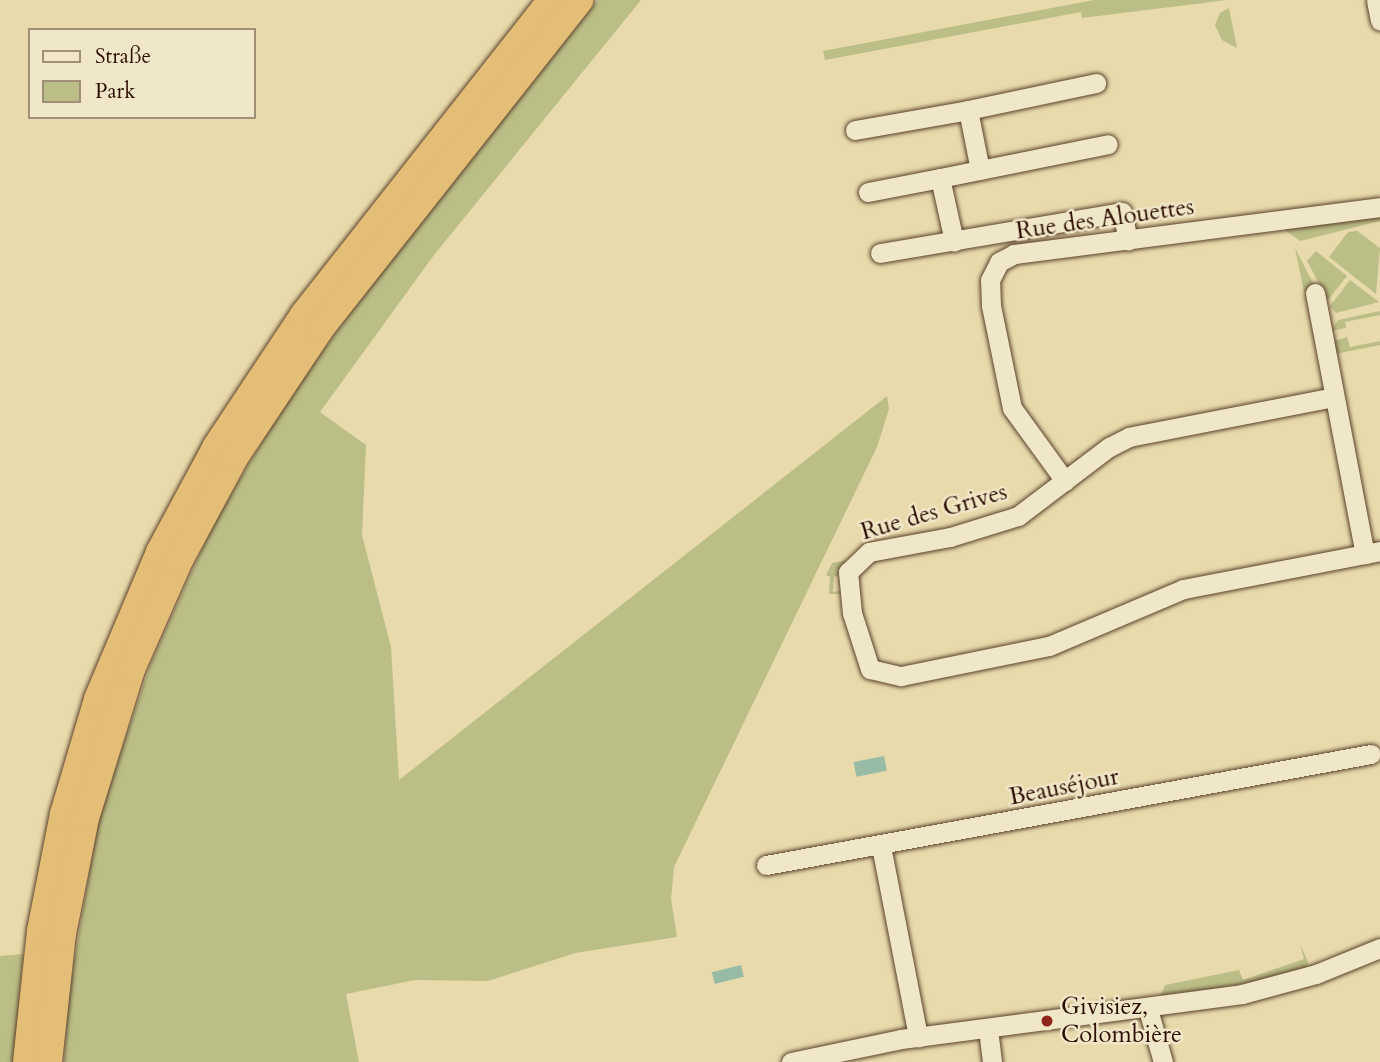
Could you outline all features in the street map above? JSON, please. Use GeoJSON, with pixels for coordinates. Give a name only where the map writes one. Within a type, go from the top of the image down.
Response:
{"type":"FeatureCollection","features":[{"type":"Feature","properties":{"kind":"highway"},"geometry":{"type":"LineString","coordinates":[[27,1062],[41,931],[64,814],[98,699],[160,552],[224,435],[304,315],[552,0]]}},
{"type":"Feature","properties":{"kind":"highway"},"geometry":{"type":"LineString","coordinates":[[48,1062],[62,934],[85,818],[131,669],[179,560],[235,456],[321,327],[579,0]]}},
{"type":"Feature","properties":{"kind":"street"},"geometry":{"type":"LineString","coordinates":[[1376,0],[1380,21]]}},
{"type":"Feature","properties":{"kind":"street"},"geometry":{"type":"LineString","coordinates":[[855,130],[1096,83]]}},
{"type":"Feature","properties":{"kind":"street"},"geometry":{"type":"LineString","coordinates":[[968,110],[980,170]]}},
{"type":"Feature","properties":{"kind":"street"},"geometry":{"type":"LineString","coordinates":[[868,192],[1108,144]]}},
{"type":"Feature","properties":{"kind":"street"},"geometry":{"type":"LineString","coordinates":[[940,178],[954,241]]}},
{"type":"Feature","properties":{"kind":"street","name":"Rue des Alouettes"},"geometry":{"type":"LineString","coordinates":[[1065,481],[1012,408],[990,280],[999,262],[1014,254],[1380,207]]}},
{"type":"Feature","properties":{"kind":"street"},"geometry":{"type":"LineString","coordinates":[[880,253],[1122,212],[1128,240]]}},
{"type":"Feature","properties":{"kind":"street"},"geometry":{"type":"LineString","coordinates":[[1315,293],[1334,397],[1372,552]]}},
{"type":"Feature","properties":{"kind":"street","name":"Rue des Grives"},"geometry":{"type":"LineString","coordinates":[[1334,397],[1129,437],[1109,447],[1018,516],[996,524],[869,552],[855,560],[848,572],[848,588],[860,647],[870,668],[901,676],[1049,646],[1183,589],[1372,552]]}},
{"type":"Feature","properties":{"kind":"street","name":"Beauséjour"},"geometry":{"type":"LineString","coordinates":[[766,866],[1371,754]]}},
{"type":"Feature","properties":{"kind":"street"},"geometry":{"type":"LineString","coordinates":[[881,846],[918,1037]]}},
{"type":"Feature","properties":{"kind":"street"},"geometry":{"type":"LineString","coordinates":[[799,1061],[918,1037],[1148,1009],[1287,984],[1380,948]]}},
{"type":"Feature","properties":{"kind":"street"},"geometry":{"type":"LineString","coordinates":[[1148,1009],[1163,1062]]}},
{"type":"Feature","properties":{"kind":"street"},"geometry":{"type":"LineString","coordinates":[[988,1029],[992,1062]]}},
{"type":"Feature","properties":{"kind":"green space"},"geometry":{"type":"Polygon","coordinates":[[[598,0],[641,0],[434,255],[320,412],[366,445],[362,535],[391,647],[399,780],[887,396],[889,409],[877,447],[674,867],[671,899],[677,937],[575,953],[488,981],[415,980],[346,994],[359,1062],[64,1062],[69,994],[98,821],[151,663],[212,527],[288,398],[397,250],[598,0]]]}},
{"type":"Feature","properties":{"kind":"green space"},"geometry":{"type":"Polygon","coordinates":[[[1094,0],[1227,0],[1082,18],[1081,12],[825,60],[823,51],[1094,0]]]}},
{"type":"Feature","properties":{"kind":"green space"},"geometry":{"type":"Polygon","coordinates":[[[1229,8],[1237,48],[1222,40],[1215,25],[1220,13],[1229,8]]]}},
{"type":"Feature","properties":{"kind":"green space"},"geometry":{"type":"Polygon","coordinates":[[[1380,215],[1380,221],[1300,241],[1281,227],[1380,215]]]}},
{"type":"Feature","properties":{"kind":"green space"},"geometry":{"type":"Polygon","coordinates":[[[1357,231],[1380,248],[1376,294],[1329,257],[1348,232],[1357,231]]]}},
{"type":"Feature","properties":{"kind":"green space"},"geometry":{"type":"Polygon","coordinates":[[[1295,248],[1316,289],[1304,292],[1295,248]]]}},
{"type":"Feature","properties":{"kind":"green space"},"geometry":{"type":"Polygon","coordinates":[[[1316,251],[1347,276],[1328,300],[1307,261],[1316,251]]]}},
{"type":"Feature","properties":{"kind":"green space"},"geometry":{"type":"Polygon","coordinates":[[[1350,280],[1379,302],[1336,313],[1330,306],[1350,280]]]}},
{"type":"Feature","properties":{"kind":"green space"},"geometry":{"type":"Polygon","coordinates":[[[1380,311],[1380,315],[1345,322],[1346,328],[1331,331],[1338,320],[1380,311]]]}},
{"type":"Feature","properties":{"kind":"green space"},"geometry":{"type":"Polygon","coordinates":[[[1347,337],[1350,347],[1380,341],[1380,345],[1335,354],[1332,342],[1347,337]]]}},
{"type":"Feature","properties":{"kind":"green space"},"geometry":{"type":"Polygon","coordinates":[[[848,560],[842,564],[844,574],[834,577],[833,592],[842,590],[843,594],[829,594],[830,577],[826,575],[832,563],[848,560]]]}},
{"type":"Feature","properties":{"kind":"green space"},"geometry":{"type":"Polygon","coordinates":[[[1300,944],[1308,962],[1307,967],[1284,977],[1162,997],[1165,985],[1239,970],[1243,980],[1304,959],[1300,944]]]}},
{"type":"Feature","properties":{"kind":"green space"},"geometry":{"type":"Polygon","coordinates":[[[23,954],[14,1062],[0,1062],[0,956],[23,954]]]}},
{"type":"Feature","properties":{"kind":"shaded area"},"geometry":{"type":"Polygon","coordinates":[[[884,756],[887,771],[856,777],[854,762],[884,756]]]}},
{"type":"Feature","properties":{"kind":"shaded area"},"geometry":{"type":"Polygon","coordinates":[[[741,965],[744,977],[715,984],[712,972],[741,965]]]}},
{"type":"Feature","properties":{"kind":"place","name":"Givisiez, Colombière"},"geometry":{"type":"Point","coordinates":[1047,1021]}}]}
